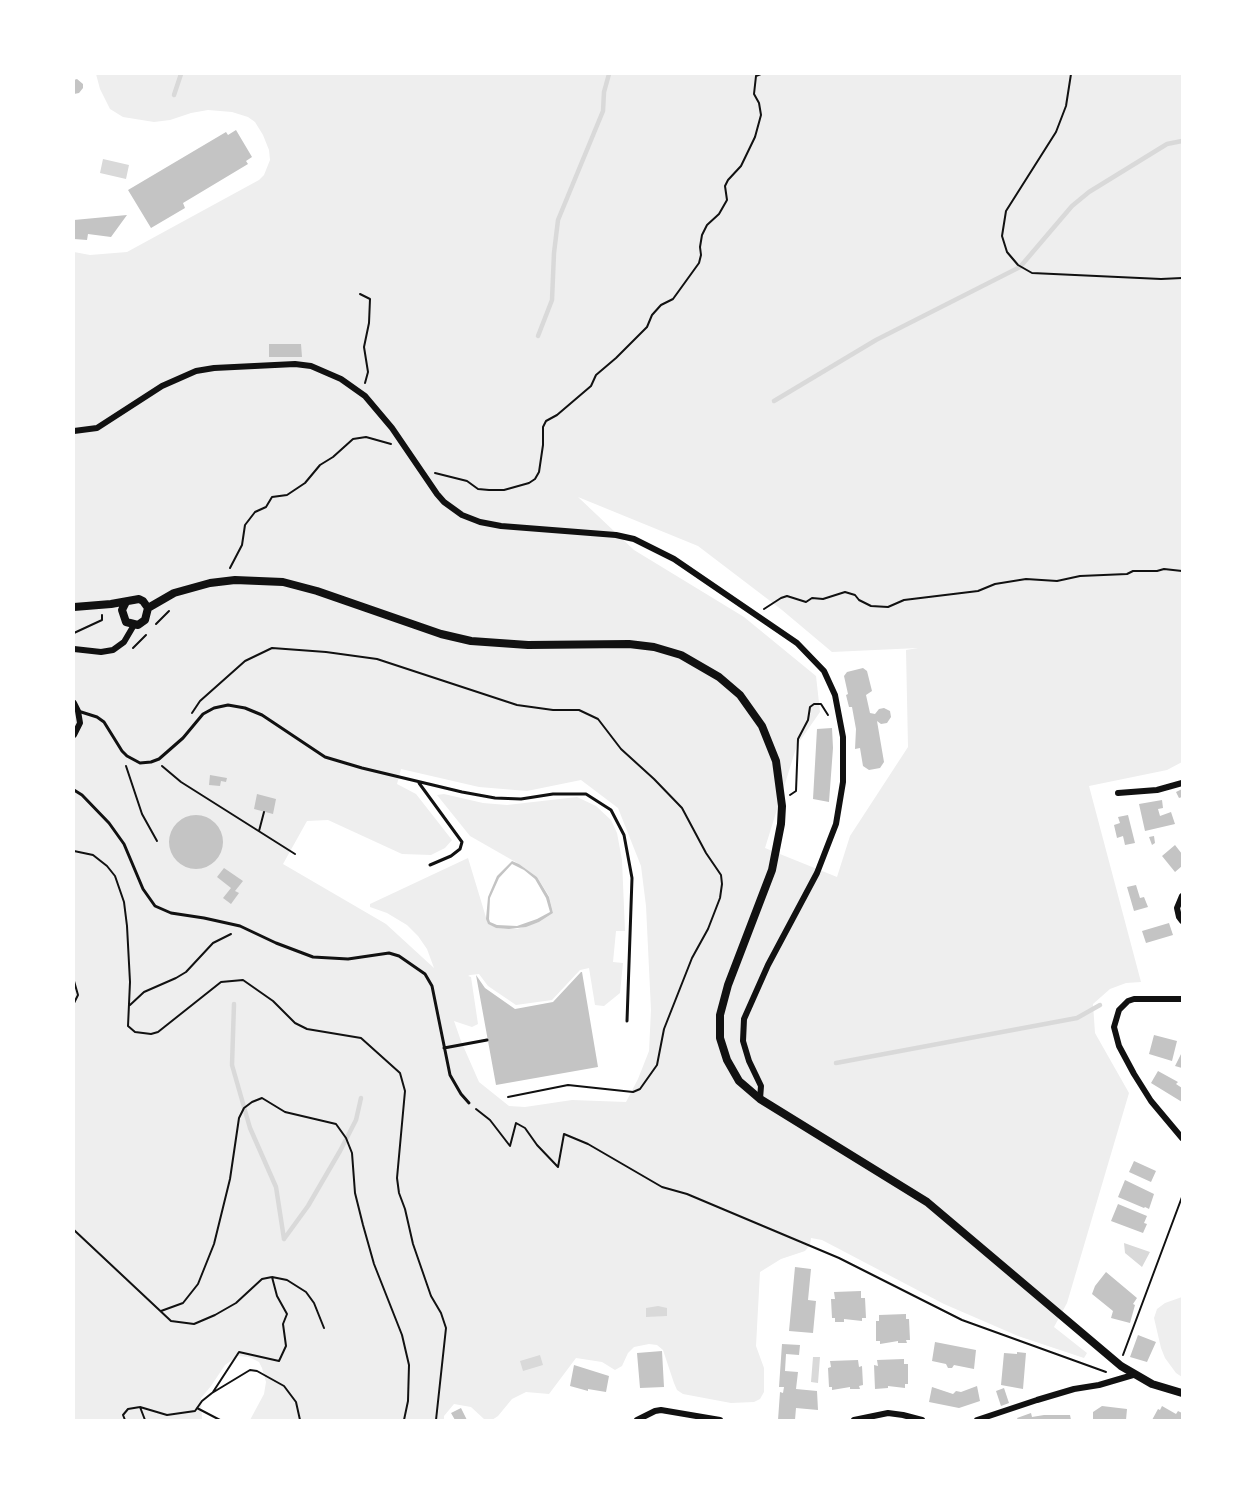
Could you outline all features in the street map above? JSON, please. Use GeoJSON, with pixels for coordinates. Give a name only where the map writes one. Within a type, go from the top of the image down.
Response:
{"type":"FeatureCollection","features":[{"type":"Feature","properties":{"kind":"street"},"geometry":{"type":"LineString","coordinates":[[74,431],[97,428],[162,386],[196,371],[214,368],[303,364],[341,379],[365,396],[392,428],[444,502],[471,519],[501,526],[625,537],[645,544],[674,559],[798,643],[828,677],[835,695],[841,721],[844,753],[843,782],[836,824],[816,873],[768,965],[744,1019],[743,1041],[749,1061],[761,1086],[760,1099]]}},
{"type":"Feature","properties":{"kind":"street"},"geometry":{"type":"LineString","coordinates":[[74,649],[101,652],[113,650],[124,642],[134,625],[145,620],[148,608],[174,593],[203,584],[235,580],[283,582],[317,591],[441,634],[471,641],[528,645],[629,644],[654,647],[681,655],[719,677],[740,695],[762,726],[776,760],[781,788],[781,824],[772,870],[728,985],[720,1015],[720,1038],[727,1060],[739,1081],[760,1099],[927,1202],[1133,1375],[1152,1384],[1182,1393]]}},
{"type":"Feature","properties":{"kind":"street"},"geometry":{"type":"LineString","coordinates":[[74,607],[138,599],[148,608]]}},
{"type":"Feature","properties":{"kind":"street"},"geometry":{"type":"LineString","coordinates":[[126,602],[122,610],[123,618],[134,625]]}},
{"type":"Feature","properties":{"kind":"street"},"geometry":{"type":"LineString","coordinates":[[74,703],[80,723],[74,735]]}},
{"type":"Feature","properties":{"kind":"street"},"geometry":{"type":"LineString","coordinates":[[1119,793],[1157,790],[1182,783]]}},
{"type":"Feature","properties":{"kind":"street"},"geometry":{"type":"LineString","coordinates":[[1182,896],[1177,908],[1182,921]]}},
{"type":"Feature","properties":{"kind":"street"},"geometry":{"type":"LineString","coordinates":[[1182,999],[1128,1001],[1119,1010],[1114,1027],[1119,1046],[1134,1074],[1151,1101],[1182,1138]]}},
{"type":"Feature","properties":{"kind":"street"},"geometry":{"type":"LineString","coordinates":[[977,1420],[1046,1397],[1133,1375]]}},
{"type":"Feature","properties":{"kind":"street"},"geometry":{"type":"LineString","coordinates":[[638,1420],[661,1410],[720,1420]]}},
{"type":"Feature","properties":{"kind":"street"},"geometry":{"type":"LineString","coordinates":[[854,1420],[888,1413],[922,1420]]}},
{"type":"Feature","properties":{"kind":"lane"},"geometry":{"type":"LineString","coordinates":[[78,711],[104,722],[122,751],[140,763],[155,761],[183,738],[208,710],[221,706],[244,708],[262,715],[325,757],[418,781],[495,798],[521,799],[553,794],[586,794],[611,810],[624,835],[632,878],[627,1021]]}},
{"type":"Feature","properties":{"kind":"lane"},"geometry":{"type":"LineString","coordinates":[[418,781],[462,842],[460,849],[451,856],[430,865]]}},
{"type":"Feature","properties":{"kind":"lane"},"geometry":{"type":"LineString","coordinates":[[74,789],[109,823],[124,844],[143,889],[155,906],[171,913],[240,926],[313,957],[348,959],[388,953],[399,956],[425,974],[432,986],[450,1075],[469,1103]]}},
{"type":"Feature","properties":{"kind":"lane"},"geometry":{"type":"LineString","coordinates":[[444,1048],[487,1040]]}},
{"type":"Feature","properties":{"kind":"path"},"geometry":{"type":"LineString","coordinates":[[422,473],[426,470],[467,482],[478,489],[489,490],[504,490],[535,479],[540,461],[543,427],[546,421],[557,415],[591,386],[596,375],[646,327],[652,315],[661,305],[673,299],[699,263],[702,235],[727,200],[725,186],[741,166],[755,137],[761,115],[759,103],[754,94],[756,76],[761,74]]}},
{"type":"Feature","properties":{"kind":"path"},"geometry":{"type":"LineString","coordinates":[[1071,74],[1066,106],[1056,132],[1006,211],[1002,236],[1007,252],[1018,265],[1032,273],[1182,278]]}},
{"type":"Feature","properties":{"kind":"path"},"geometry":{"type":"LineString","coordinates":[[360,294],[370,299],[369,322],[364,347],[368,372],[364,388]]}},
{"type":"Feature","properties":{"kind":"path"},"geometry":{"type":"LineString","coordinates":[[229,571],[242,545],[245,525],[255,512],[266,507],[272,497],[286,495],[304,483],[320,465],[353,439],[366,437],[390,444],[409,454]]}},
{"type":"Feature","properties":{"kind":"path"},"geometry":{"type":"LineString","coordinates":[[763,611],[766,606],[787,596],[806,602],[812,598],[823,599],[845,592],[855,595],[859,600],[872,606],[888,607],[904,600],[978,591],[995,584],[1026,579],[1057,582],[1080,576],[1126,574],[1133,571],[1164,569],[1182,571]]}},
{"type":"Feature","properties":{"kind":"path"},"geometry":{"type":"LineString","coordinates":[[74,633],[102,620],[104,605]]}},
{"type":"Feature","properties":{"kind":"path"},"geometry":{"type":"LineString","coordinates":[[199,718],[192,712],[200,702],[245,661],[267,650],[279,648],[377,659],[517,705],[553,710],[579,710],[598,719],[621,749],[654,778],[682,808],[706,853],[721,875],[722,884],[720,898],[708,928],[692,958],[664,1029],[657,1065],[640,1089],[633,1092],[568,1085],[508,1097]]}},
{"type":"Feature","properties":{"kind":"path"},"geometry":{"type":"LineString","coordinates":[[790,795],[796,791],[798,739],[808,720],[810,707],[814,704],[821,704],[832,721],[841,721]]}},
{"type":"Feature","properties":{"kind":"path"},"geometry":{"type":"LineString","coordinates":[[122,751],[142,814],[157,841]]}},
{"type":"Feature","properties":{"kind":"path"},"geometry":{"type":"LineString","coordinates":[[155,761],[182,782],[295,855]]}},
{"type":"Feature","properties":{"kind":"path"},"geometry":{"type":"LineString","coordinates":[[259,831],[264,812]]}},
{"type":"Feature","properties":{"kind":"path"},"geometry":{"type":"LineString","coordinates":[[74,851],[93,855],[107,866],[115,876],[124,902],[127,920],[130,1005],[127,1015],[128,1026],[135,1032],[151,1034],[158,1032],[221,982],[243,980],[273,1001],[295,1023],[307,1029],[361,1038],[400,1073],[405,1091],[397,1178],[399,1193],[413,1244],[431,1296],[441,1313],[446,1329],[436,1420]]}},
{"type":"Feature","properties":{"kind":"path"},"geometry":{"type":"LineString","coordinates":[[130,1005],[144,992],[163,986],[186,972],[213,943],[233,933],[240,926]]}},
{"type":"Feature","properties":{"kind":"path"},"geometry":{"type":"LineString","coordinates":[[74,981],[78,995],[74,1003]]}},
{"type":"Feature","properties":{"kind":"path"},"geometry":{"type":"LineString","coordinates":[[161,1311],[183,1303],[198,1284],[214,1244],[230,1179],[239,1118],[244,1108],[262,1098],[285,1112],[336,1124],[346,1138],[352,1153],[356,1193],[363,1225],[374,1264],[402,1335],[409,1365],[408,1401],[404,1420]]}},
{"type":"Feature","properties":{"kind":"path"},"geometry":{"type":"LineString","coordinates":[[469,1103],[490,1120],[510,1146],[516,1123],[525,1128],[542,1151],[558,1167],[564,1134],[588,1144],[662,1187],[687,1194],[839,1258],[962,1320],[1121,1378]]}},
{"type":"Feature","properties":{"kind":"path"},"geometry":{"type":"LineString","coordinates":[[1123,1356],[1182,1197]]}},
{"type":"Feature","properties":{"kind":"path"},"geometry":{"type":"LineString","coordinates":[[74,1230],[171,1322],[194,1324],[236,1303],[262,1279],[272,1277],[287,1280],[306,1292],[314,1303],[324,1328]]}},
{"type":"Feature","properties":{"kind":"path"},"geometry":{"type":"LineString","coordinates":[[212,1394],[238,1352],[279,1361],[286,1346],[283,1324],[287,1314],[277,1296],[272,1277]]}},
{"type":"Feature","properties":{"kind":"path"},"geometry":{"type":"LineString","coordinates":[[125,1420],[123,1416],[128,1409],[140,1407],[167,1415],[195,1411],[212,1394],[250,1370],[257,1371],[280,1383],[291,1394],[296,1402],[300,1420]]}},
{"type":"Feature","properties":{"kind":"path"},"geometry":{"type":"LineString","coordinates":[[140,1407],[146,1420]]}},
{"type":"Feature","properties":{"kind":"path"},"geometry":{"type":"LineString","coordinates":[[197,1408],[220,1420]]}},
{"type":"Feature","properties":{"kind":"shaded area"},"geometry":{"type":"Polygon","coordinates":[[[96,74],[1182,74],[1182,762],[1167,770],[1089,786],[1141,982],[1126,983],[1110,989],[1093,1004],[1095,1033],[1129,1093],[1067,1303],[1054,1327],[1087,1353],[1084,1358],[1018,1336],[944,1304],[822,1240],[811,1238],[810,1245],[805,1251],[781,1259],[760,1272],[756,1346],[764,1368],[764,1392],[760,1399],[754,1402],[731,1403],[683,1394],[677,1390],[663,1350],[657,1345],[649,1344],[634,1347],[628,1353],[622,1366],[615,1370],[602,1362],[576,1358],[549,1394],[526,1392],[512,1399],[492,1420],[484,1419],[471,1407],[454,1404],[444,1416],[444,1420],[250,1420],[264,1394],[266,1382],[259,1362],[249,1357],[238,1356],[225,1365],[201,1398],[202,1420],[74,1420],[74,252],[90,255],[127,252],[259,180],[264,175],[270,160],[263,135],[255,122],[248,117],[232,112],[208,110],[154,122],[123,117],[110,109],[100,89],[96,74]],[[578,497],[634,550],[744,617],[816,676],[820,712],[797,745],[765,848],[837,877],[850,836],[908,747],[906,650],[918,648],[832,652],[782,610],[698,546],[578,497]],[[401,769],[397,784],[416,794],[452,840],[445,848],[431,855],[402,854],[328,820],[307,821],[283,864],[386,924],[434,968],[427,949],[407,925],[387,913],[370,907],[370,904],[468,858],[488,924],[496,928],[517,929],[539,922],[553,913],[549,896],[537,877],[470,836],[437,795],[444,794],[483,803],[507,805],[577,797],[596,806],[611,820],[617,833],[622,860],[625,931],[616,931],[613,962],[623,963],[620,993],[604,1006],[595,1005],[589,968],[580,970],[552,1000],[516,1005],[488,986],[479,974],[470,975],[468,976],[471,977],[478,1024],[472,1027],[454,1021],[479,1082],[509,1106],[525,1107],[572,1100],[626,1102],[649,1051],[651,1010],[646,906],[641,866],[618,808],[581,780],[527,791],[479,787],[401,769]]]}},
{"type":"Feature","properties":{"kind":"shaded area"},"geometry":{"type":"Polygon","coordinates":[[[103,159],[129,165],[126,179],[100,173],[103,159]]]}},
{"type":"Feature","properties":{"kind":"shaded area"},"geometry":{"type":"Polygon","coordinates":[[[1124,1243],[1150,1252],[1142,1267],[1125,1253],[1124,1243]]]}},
{"type":"Feature","properties":{"kind":"shaded area"},"geometry":{"type":"Polygon","coordinates":[[[1182,1297],[1182,1377],[1176,1373],[1165,1358],[1154,1318],[1157,1309],[1165,1303],[1182,1297]]]}},
{"type":"Feature","properties":{"kind":"shaded area"},"geometry":{"type":"Polygon","coordinates":[[[658,1306],[667,1308],[667,1316],[646,1317],[646,1308],[658,1306]]]}},
{"type":"Feature","properties":{"kind":"shaded area"},"geometry":{"type":"Polygon","coordinates":[[[540,1355],[543,1365],[523,1371],[520,1361],[540,1355]]]}},
{"type":"Feature","properties":{"kind":"shaded area"},"geometry":{"type":"Polygon","coordinates":[[[813,1357],[820,1357],[818,1383],[811,1382],[813,1357]]]}},
{"type":"Feature","properties":{"kind":"building"},"geometry":{"type":"Polygon","coordinates":[[[77,79],[83,84],[83,88],[79,93],[74,94],[74,80],[77,79]]]}},
{"type":"Feature","properties":{"kind":"building"},"geometry":{"type":"Polygon","coordinates":[[[236,130],[252,157],[246,161],[248,164],[183,203],[185,208],[151,228],[128,190],[226,132],[228,135],[236,130]]]}},
{"type":"Feature","properties":{"kind":"building"},"geometry":{"type":"Polygon","coordinates":[[[127,215],[111,237],[88,234],[87,240],[74,239],[74,220],[127,215]]]}},
{"type":"Feature","properties":{"kind":"building"},"geometry":{"type":"Polygon","coordinates":[[[269,344],[301,344],[302,357],[269,357],[269,344]]]}},
{"type":"Feature","properties":{"kind":"building"},"geometry":{"type":"Polygon","coordinates":[[[863,668],[867,671],[872,691],[866,695],[870,713],[875,714],[879,709],[884,708],[890,711],[891,717],[887,723],[881,724],[877,721],[884,762],[880,768],[869,770],[863,766],[860,748],[855,749],[856,729],[852,707],[849,707],[846,695],[848,694],[844,676],[847,672],[863,668]]]}},
{"type":"Feature","properties":{"kind":"building"},"geometry":{"type":"Polygon","coordinates":[[[832,728],[833,748],[829,802],[813,799],[817,729],[832,728]]]}},
{"type":"Feature","properties":{"kind":"building"},"geometry":{"type":"Polygon","coordinates":[[[210,775],[227,778],[226,782],[221,781],[220,786],[209,785],[210,775]]]}},
{"type":"Feature","properties":{"kind":"building"},"geometry":{"type":"Polygon","coordinates":[[[1182,789],[1182,797],[1179,798],[1176,792],[1182,789]]]}},
{"type":"Feature","properties":{"kind":"building"},"geometry":{"type":"Polygon","coordinates":[[[257,794],[276,799],[273,814],[254,809],[257,794]]]}},
{"type":"Feature","properties":{"kind":"building"},"geometry":{"type":"Polygon","coordinates":[[[1162,800],[1163,808],[1158,809],[1160,816],[1171,812],[1175,824],[1145,831],[1139,804],[1162,800]]]}},
{"type":"Feature","properties":{"kind":"building"},"geometry":{"type":"Polygon","coordinates":[[[191,815],[201,815],[211,819],[219,827],[223,842],[219,857],[211,865],[201,869],[191,869],[181,865],[173,857],[169,847],[169,837],[173,827],[181,819],[191,815]]]}},
{"type":"Feature","properties":{"kind":"building"},"geometry":{"type":"Polygon","coordinates":[[[1128,815],[1135,843],[1125,845],[1123,836],[1117,838],[1114,825],[1120,823],[1118,817],[1128,815]]]}},
{"type":"Feature","properties":{"kind":"building"},"geometry":{"type":"Polygon","coordinates":[[[1154,836],[1155,843],[1152,845],[1149,837],[1154,836]]]}},
{"type":"Feature","properties":{"kind":"building"},"geometry":{"type":"Polygon","coordinates":[[[1175,845],[1182,854],[1182,866],[1175,872],[1162,856],[1175,845]]]}},
{"type":"Feature","properties":{"kind":"building"},"geometry":{"type":"Polygon","coordinates":[[[512,861],[519,864],[537,877],[549,897],[553,913],[526,927],[496,928],[488,924],[486,919],[488,897],[497,876],[512,861]],[[512,864],[499,878],[490,898],[490,922],[497,925],[517,926],[550,912],[546,898],[535,879],[512,864]]]}},
{"type":"Feature","properties":{"kind":"building"},"geometry":{"type":"Polygon","coordinates":[[[224,868],[243,881],[235,891],[239,893],[231,904],[223,898],[231,888],[217,877],[224,868]]]}},
{"type":"Feature","properties":{"kind":"building"},"geometry":{"type":"Polygon","coordinates":[[[1136,885],[1140,898],[1144,897],[1148,907],[1134,911],[1127,887],[1136,885]]]}},
{"type":"Feature","properties":{"kind":"building"},"geometry":{"type":"Polygon","coordinates":[[[1169,923],[1173,935],[1146,943],[1142,931],[1169,923]]]}},
{"type":"Feature","properties":{"kind":"building"},"geometry":{"type":"Polygon","coordinates":[[[581,972],[598,1067],[496,1085],[476,975],[485,988],[515,1009],[553,1002],[581,972]]]}},
{"type":"Feature","properties":{"kind":"building"},"geometry":{"type":"Polygon","coordinates":[[[1154,1035],[1177,1041],[1172,1061],[1149,1054],[1154,1035]]]}},
{"type":"Feature","properties":{"kind":"building"},"geometry":{"type":"Polygon","coordinates":[[[1182,1052],[1182,1068],[1175,1066],[1182,1052]]]}},
{"type":"Feature","properties":{"kind":"building"},"geometry":{"type":"Polygon","coordinates":[[[1158,1071],[1178,1082],[1176,1084],[1182,1088],[1182,1102],[1151,1083],[1158,1071]]]}},
{"type":"Feature","properties":{"kind":"building"},"geometry":{"type":"Polygon","coordinates":[[[1134,1161],[1156,1171],[1151,1182],[1129,1172],[1134,1161]]]}},
{"type":"Feature","properties":{"kind":"building"},"geometry":{"type":"Polygon","coordinates":[[[1125,1180],[1154,1194],[1149,1209],[1118,1197],[1125,1180]]]}},
{"type":"Feature","properties":{"kind":"building"},"geometry":{"type":"Polygon","coordinates":[[[1118,1204],[1147,1216],[1144,1223],[1147,1224],[1143,1233],[1111,1221],[1118,1204]]]}},
{"type":"Feature","properties":{"kind":"building"},"geometry":{"type":"Polygon","coordinates":[[[795,1267],[811,1269],[808,1300],[816,1301],[813,1333],[789,1331],[795,1267]]]}},
{"type":"Feature","properties":{"kind":"building"},"geometry":{"type":"Polygon","coordinates":[[[1106,1272],[1137,1298],[1133,1304],[1135,1305],[1130,1323],[1111,1318],[1113,1311],[1092,1294],[1106,1272]]]}},
{"type":"Feature","properties":{"kind":"building"},"geometry":{"type":"Polygon","coordinates":[[[861,1291],[861,1298],[865,1298],[866,1318],[862,1318],[862,1321],[844,1319],[844,1322],[835,1322],[835,1318],[832,1318],[831,1299],[835,1299],[834,1292],[861,1291]]]}},
{"type":"Feature","properties":{"kind":"building"},"geometry":{"type":"Polygon","coordinates":[[[906,1314],[906,1319],[909,1319],[910,1340],[906,1340],[907,1343],[898,1343],[898,1341],[880,1344],[880,1341],[876,1341],[876,1321],[879,1321],[879,1315],[906,1314]]]}},
{"type":"Feature","properties":{"kind":"building"},"geometry":{"type":"Polygon","coordinates":[[[1138,1335],[1156,1342],[1147,1362],[1130,1357],[1138,1335]]]}},
{"type":"Feature","properties":{"kind":"building"},"geometry":{"type":"Polygon","coordinates":[[[935,1342],[976,1350],[974,1369],[954,1365],[948,1368],[946,1364],[932,1361],[935,1342]]]}},
{"type":"Feature","properties":{"kind":"building"},"geometry":{"type":"Polygon","coordinates":[[[782,1344],[800,1345],[799,1355],[786,1354],[785,1371],[798,1372],[796,1389],[817,1391],[818,1410],[796,1408],[795,1420],[778,1420],[780,1392],[783,1393],[784,1387],[779,1387],[782,1344]]]}},
{"type":"Feature","properties":{"kind":"building"},"geometry":{"type":"Polygon","coordinates":[[[662,1351],[664,1387],[640,1388],[637,1353],[662,1351]]]}},
{"type":"Feature","properties":{"kind":"building"},"geometry":{"type":"Polygon","coordinates":[[[1017,1352],[1026,1353],[1023,1389],[1001,1385],[1004,1353],[1017,1354],[1017,1352]]]}},
{"type":"Feature","properties":{"kind":"building"},"geometry":{"type":"Polygon","coordinates":[[[904,1359],[904,1364],[908,1364],[908,1384],[905,1384],[905,1388],[888,1386],[888,1388],[875,1389],[874,1365],[878,1366],[877,1360],[904,1359]]]}},
{"type":"Feature","properties":{"kind":"building"},"geometry":{"type":"Polygon","coordinates":[[[858,1360],[859,1367],[862,1366],[863,1385],[859,1386],[860,1389],[850,1389],[850,1387],[832,1390],[832,1387],[829,1387],[830,1361],[858,1360]]]}},
{"type":"Feature","properties":{"kind":"building"},"geometry":{"type":"Polygon","coordinates":[[[574,1365],[609,1376],[606,1392],[588,1389],[588,1391],[570,1386],[574,1365]]]}},
{"type":"Feature","properties":{"kind":"building"},"geometry":{"type":"Polygon","coordinates":[[[977,1386],[980,1401],[959,1408],[929,1402],[932,1387],[953,1394],[956,1391],[961,1392],[977,1386]]]}},
{"type":"Feature","properties":{"kind":"building"},"geometry":{"type":"Polygon","coordinates":[[[1004,1388],[1009,1403],[1001,1406],[996,1391],[1004,1388]]]}},
{"type":"Feature","properties":{"kind":"building"},"geometry":{"type":"Polygon","coordinates":[[[1102,1406],[1127,1409],[1126,1420],[1093,1420],[1093,1412],[1102,1406]]]}},
{"type":"Feature","properties":{"kind":"building"},"geometry":{"type":"Polygon","coordinates":[[[1162,1406],[1176,1414],[1178,1411],[1182,1413],[1182,1420],[1152,1420],[1162,1406]]]}},
{"type":"Feature","properties":{"kind":"building"},"geometry":{"type":"Polygon","coordinates":[[[461,1408],[467,1420],[455,1420],[451,1413],[461,1408]]]}},
{"type":"Feature","properties":{"kind":"building"},"geometry":{"type":"Polygon","coordinates":[[[1031,1413],[1032,1417],[1070,1415],[1071,1420],[1018,1420],[1017,1418],[1031,1413]]]}},
{"type":"Feature","properties":{"kind":"waterway"},"geometry":{"type":"LineString","coordinates":[[174,95],[181,74]]}},
{"type":"Feature","properties":{"kind":"waterway"},"geometry":{"type":"LineString","coordinates":[[538,336],[552,300],[558,220],[603,111],[604,92],[609,74]]}},
{"type":"Feature","properties":{"kind":"waterway"},"geometry":{"type":"LineString","coordinates":[[774,401],[876,340],[1020,267],[1072,206],[1089,192],[1167,144],[1182,141]]}},
{"type":"Feature","properties":{"kind":"waterway"},"geometry":{"type":"LineString","coordinates":[[234,1004],[232,1065],[250,1128],[276,1187],[284,1239]]}},
{"type":"Feature","properties":{"kind":"waterway"},"geometry":{"type":"LineString","coordinates":[[836,1063],[1077,1018],[1100,1005]]}},
{"type":"Feature","properties":{"kind":"waterway"},"geometry":{"type":"LineString","coordinates":[[284,1239],[308,1206],[340,1151],[356,1120],[361,1098]]}}]}
